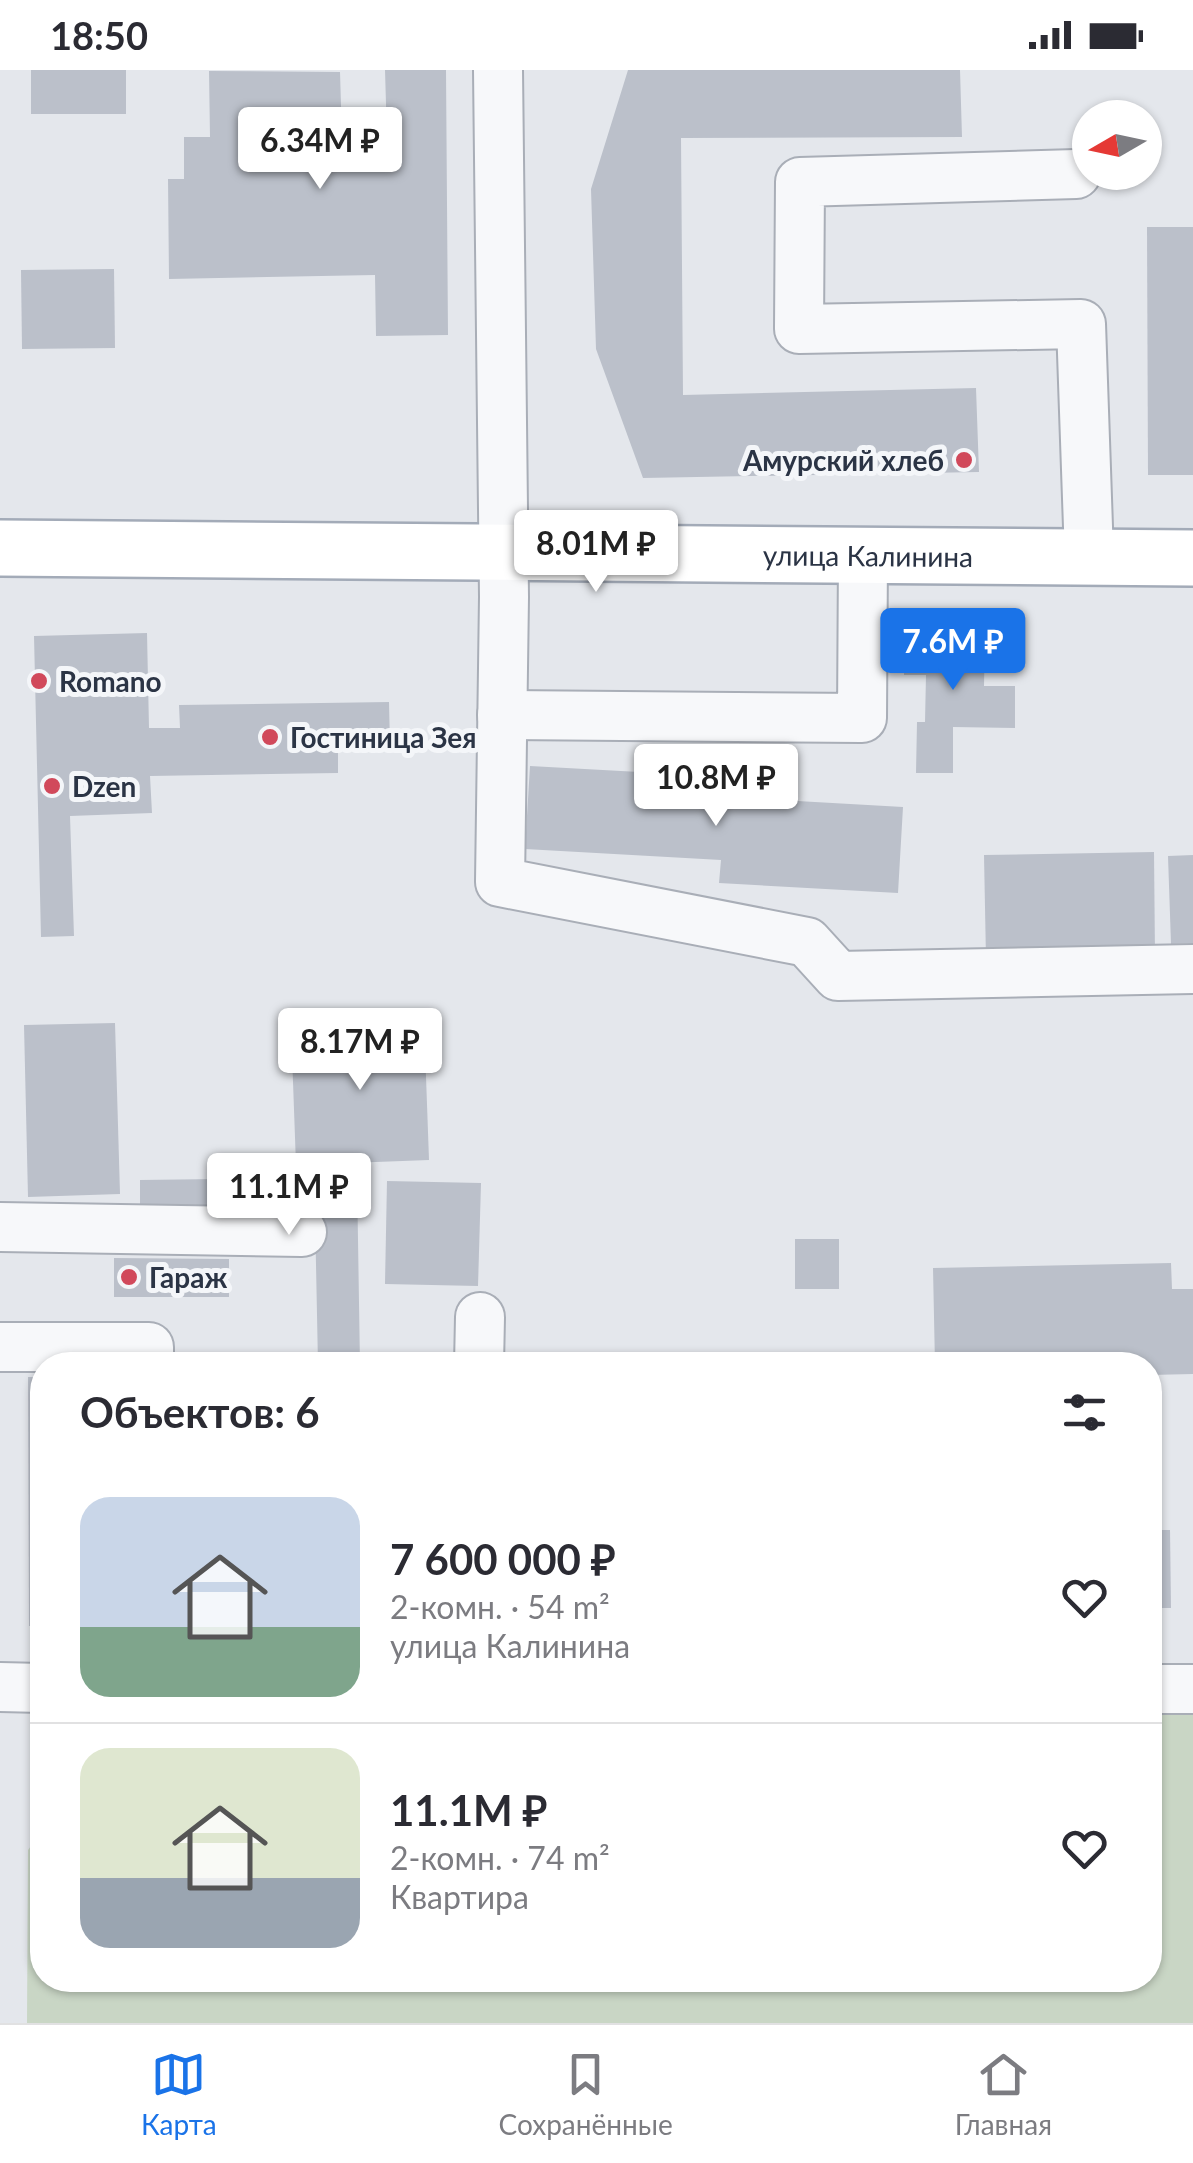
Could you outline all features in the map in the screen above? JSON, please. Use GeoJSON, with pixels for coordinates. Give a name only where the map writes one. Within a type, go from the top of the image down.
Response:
{"type":"FeatureCollection","features":[{"type":"Feature","properties":{"kind":"main road","name":"улица Калинина"},"geometry":{"type":"LineString","coordinates":[[0,548],[1193,558]]}},
{"type":"Feature","properties":{"kind":"street"},"geometry":{"type":"LineString","coordinates":[[498,70],[503,552],[500,882],[807,942],[838,976],[1193,970]]}},
{"type":"Feature","properties":{"kind":"street"},"geometry":{"type":"LineString","coordinates":[[1072,174],[800,182],[799,328],[1081,324],[1089,556]]}},
{"type":"Feature","properties":{"kind":"street"},"geometry":{"type":"LineString","coordinates":[[502,715],[862,718],[863,554]]}},
{"type":"Feature","properties":{"kind":"street"},"geometry":{"type":"LineString","coordinates":[[0,1228],[302,1232]]}},
{"type":"Feature","properties":{"kind":"street"},"geometry":{"type":"LineString","coordinates":[[480,1317],[480,1352]]}},
{"type":"Feature","properties":{"kind":"street"},"geometry":{"type":"LineString","coordinates":[[0,1347],[149,1347],[149,1352]]}},
{"type":"Feature","properties":{"kind":"street"},"geometry":{"type":"LineString","coordinates":[[0,1688],[30,1688]]}},
{"type":"Feature","properties":{"kind":"street"},"geometry":{"type":"LineString","coordinates":[[1162,1689],[1193,1689]]}},
{"type":"Feature","properties":{"kind":"green space"},"geometry":{"type":"Polygon","coordinates":[[[1162,1714],[1193,1715],[1193,2023],[27,2023],[30,1847],[30,1992],[1162,1992],[1162,1714]]]}},
{"type":"Feature","properties":{"kind":"building"},"geometry":{"type":"Polygon","coordinates":[[[31,70],[126,70],[126,114],[31,114],[31,70]]]}},
{"type":"Feature","properties":{"kind":"building"},"geometry":{"type":"Polygon","coordinates":[[[385,70],[446,70],[448,335],[376,336],[375,275],[169,279],[168,179],[184,179],[184,137],[210,137],[209,71],[340,72],[342,139],[387,138],[385,70]]]}},
{"type":"Feature","properties":{"kind":"building"},"geometry":{"type":"Polygon","coordinates":[[[628,70],[960,70],[962,137],[681,138],[683,395],[976,388],[979,472],[643,478],[596,349],[591,189],[628,70]]]}},
{"type":"Feature","properties":{"kind":"building"},"geometry":{"type":"Polygon","coordinates":[[[1147,227],[1193,227],[1193,475],[1148,475],[1147,227]]]}},
{"type":"Feature","properties":{"kind":"building"},"geometry":{"type":"Polygon","coordinates":[[[114,269],[115,348],[22,349],[21,270],[114,269]]]}},
{"type":"Feature","properties":{"kind":"building"},"geometry":{"type":"Polygon","coordinates":[[[904,631],[985,632],[984,686],[1015,686],[1015,728],[953,727],[953,773],[916,773],[917,722],[925,722],[926,675],[904,675],[904,631]]]}},
{"type":"Feature","properties":{"kind":"building"},"geometry":{"type":"Polygon","coordinates":[[[147,633],[149,728],[180,728],[179,705],[389,702],[390,746],[338,746],[338,773],[150,776],[152,813],[70,816],[74,936],[41,937],[34,636],[147,633]]]}},
{"type":"Feature","properties":{"kind":"building"},"geometry":{"type":"Polygon","coordinates":[[[530,766],[712,776],[711,796],[903,807],[898,893],[719,883],[721,860],[525,849],[530,766]]]}},
{"type":"Feature","properties":{"kind":"building"},"geometry":{"type":"Polygon","coordinates":[[[1154,852],[1155,957],[986,959],[984,855],[1154,852]]]}},
{"type":"Feature","properties":{"kind":"building"},"geometry":{"type":"Polygon","coordinates":[[[1193,855],[1193,943],[1171,944],[1168,856],[1193,855]]]}},
{"type":"Feature","properties":{"kind":"building"},"geometry":{"type":"Polygon","coordinates":[[[424,1021],[429,1160],[296,1165],[291,1026],[424,1021]]]}},
{"type":"Feature","properties":{"kind":"building"},"geometry":{"type":"Polygon","coordinates":[[[115,1023],[120,1194],[28,1197],[24,1025],[115,1023]]]}},
{"type":"Feature","properties":{"kind":"building"},"geometry":{"type":"Polygon","coordinates":[[[357,1177],[360,1352],[318,1352],[315,1214],[140,1216],[140,1180],[357,1177]]]}},
{"type":"Feature","properties":{"kind":"building"},"geometry":{"type":"Polygon","coordinates":[[[387,1181],[481,1183],[478,1286],[385,1284],[387,1181]]]}},
{"type":"Feature","properties":{"kind":"building"},"geometry":{"type":"Polygon","coordinates":[[[795,1239],[839,1239],[839,1289],[795,1289],[795,1239]]]}},
{"type":"Feature","properties":{"kind":"building"},"geometry":{"type":"Polygon","coordinates":[[[114,1258],[229,1259],[229,1297],[114,1297],[114,1258]]]}},
{"type":"Feature","properties":{"kind":"building"},"geometry":{"type":"Polygon","coordinates":[[[1171,1263],[1172,1289],[1193,1289],[1193,1374],[1162,1375],[1162,1352],[935,1352],[933,1268],[1171,1263]]]}},
{"type":"Feature","properties":{"kind":"building"},"geometry":{"type":"Polygon","coordinates":[[[28,1377],[30,1377],[30,1626],[28,1377]]]}},
{"type":"Feature","properties":{"kind":"building"},"geometry":{"type":"Polygon","coordinates":[[[1162,1530],[1170,1530],[1171,1608],[1162,1608],[1162,1530]]]}},
{"type":"Feature","properties":{"kind":"place","name":"Амурский хлеб"},"geometry":{"type":"Point","coordinates":[964,460]}},
{"type":"Feature","properties":{"kind":"place","name":"Romano"},"geometry":{"type":"Point","coordinates":[39,681]}},
{"type":"Feature","properties":{"kind":"place","name":"Гостиница Зея"},"geometry":{"type":"Point","coordinates":[270,737]}},
{"type":"Feature","properties":{"kind":"place","name":"Dzen"},"geometry":{"type":"Point","coordinates":[52,786]}},
{"type":"Feature","properties":{"kind":"place","name":"Гараж"},"geometry":{"type":"Point","coordinates":[129,1277]}}]}
